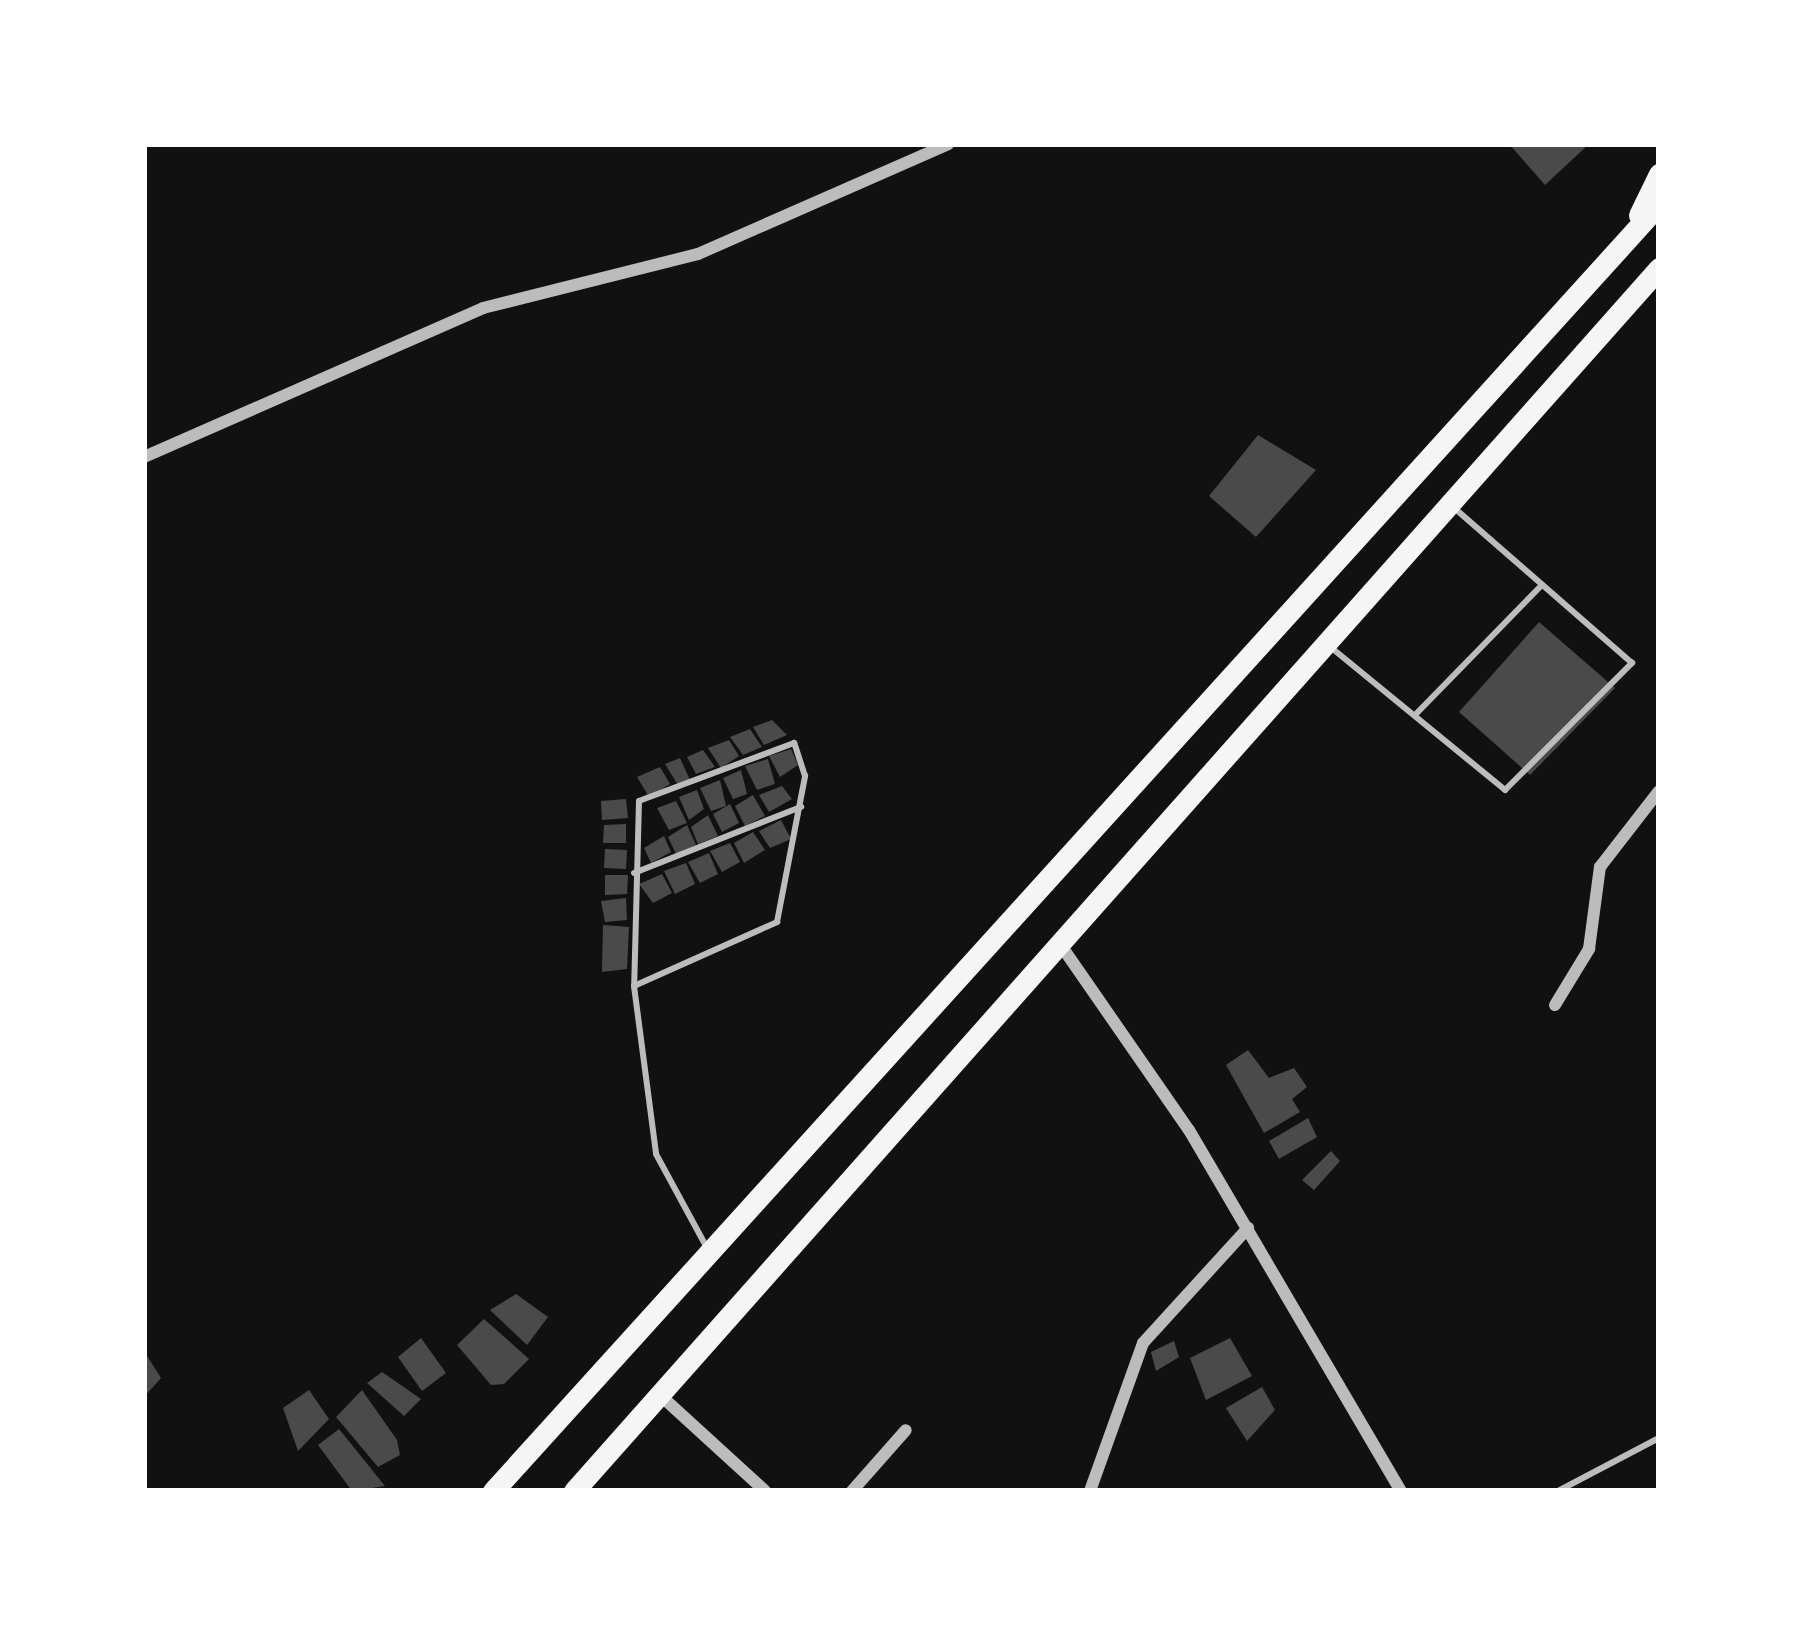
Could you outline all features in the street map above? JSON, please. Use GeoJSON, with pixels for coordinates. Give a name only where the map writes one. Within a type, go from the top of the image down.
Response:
{"type":"FeatureCollection","features":[{"type":"Feature","properties":{"kind":"highway"},"geometry":{"type":"LineString","coordinates":[[1628,237],[1659,174]]}},
{"type":"Feature","properties":{"kind":"highway"},"geometry":{"type":"LineString","coordinates":[[493,1491],[1659,204]]}},
{"type":"Feature","properties":{"kind":"highway"},"geometry":{"type":"LineString","coordinates":[[574,1491],[1057,940],[1659,268]]}},
{"type":"Feature","properties":{"kind":"street"},"geometry":{"type":"LineString","coordinates":[[144,457],[483,308],[698,254],[948,144]]}},
{"type":"Feature","properties":{"kind":"street"},"geometry":{"type":"LineString","coordinates":[[1556,1005],[1589,949],[1600,867],[1659,791]]}},
{"type":"Feature","properties":{"kind":"street"},"geometry":{"type":"LineString","coordinates":[[1057,940],[1248,1228],[1401,1491]]}},
{"type":"Feature","properties":{"kind":"street"},"geometry":{"type":"LineString","coordinates":[[1090,1491],[1143,1343],[1248,1228]]}},
{"type":"Feature","properties":{"kind":"street"},"geometry":{"type":"LineString","coordinates":[[660,1394],[765,1491]]}},
{"type":"Feature","properties":{"kind":"street"},"geometry":{"type":"LineString","coordinates":[[852,1491],[906,1430]]}},
{"type":"Feature","properties":{"kind":"lane"},"geometry":{"type":"LineString","coordinates":[[1325,643],[1504,790],[1632,663],[1450,505]]}},
{"type":"Feature","properties":{"kind":"lane"},"geometry":{"type":"LineString","coordinates":[[1414,716],[1543,585]]}},
{"type":"Feature","properties":{"kind":"lane"},"geometry":{"type":"LineString","coordinates":[[634,986],[777,922],[801,807],[802,748],[750,756],[639,801],[634,986],[656,1154],[712,1254]]}},
{"type":"Feature","properties":{"kind":"lane"},"geometry":{"type":"LineString","coordinates":[[634,873],[801,807]]}},
{"type":"Feature","properties":{"kind":"lane"},"geometry":{"type":"LineString","coordinates":[[1558,1491],[1659,1438]]}},
{"type":"Feature","properties":{"kind":"building"},"geometry":{"type":"Polygon","coordinates":[[[1509,144],[1589,144],[1545,185],[1509,144]]]}},
{"type":"Feature","properties":{"kind":"building"},"geometry":{"type":"Polygon","coordinates":[[[1258,435],[1316,470],[1256,537],[1209,496],[1258,435]]]}},
{"type":"Feature","properties":{"kind":"building"},"geometry":{"type":"Polygon","coordinates":[[[1539,622],[1615,688],[1530,775],[1459,712],[1539,622]]]}},
{"type":"Feature","properties":{"kind":"building"},"geometry":{"type":"Polygon","coordinates":[[[772,720],[787,735],[764,745],[753,727],[772,720]]]}},
{"type":"Feature","properties":{"kind":"building"},"geometry":{"type":"Polygon","coordinates":[[[750,729],[762,747],[743,755],[730,737],[750,729]]]}},
{"type":"Feature","properties":{"kind":"building"},"geometry":{"type":"Polygon","coordinates":[[[729,740],[739,756],[721,768],[708,748],[729,740]]]}},
{"type":"Feature","properties":{"kind":"building"},"geometry":{"type":"Polygon","coordinates":[[[791,749],[798,765],[780,777],[769,756],[791,749]]]}},
{"type":"Feature","properties":{"kind":"building"},"geometry":{"type":"Polygon","coordinates":[[[703,750],[715,767],[696,774],[687,757],[703,750]]]}},
{"type":"Feature","properties":{"kind":"building"},"geometry":{"type":"Polygon","coordinates":[[[680,758],[690,780],[678,785],[665,764],[680,758]]]}},
{"type":"Feature","properties":{"kind":"building"},"geometry":{"type":"Polygon","coordinates":[[[768,759],[775,784],[757,790],[745,766],[768,759]]]}},
{"type":"Feature","properties":{"kind":"building"},"geometry":{"type":"Polygon","coordinates":[[[660,767],[670,784],[649,797],[637,777],[660,767]]]}},
{"type":"Feature","properties":{"kind":"building"},"geometry":{"type":"Polygon","coordinates":[[[741,770],[747,794],[733,799],[723,778],[741,770]]]}},
{"type":"Feature","properties":{"kind":"building"},"geometry":{"type":"Polygon","coordinates":[[[720,780],[726,806],[711,811],[700,788],[720,780]]]}},
{"type":"Feature","properties":{"kind":"building"},"geometry":{"type":"Polygon","coordinates":[[[782,786],[792,799],[769,812],[759,795],[782,786]]]}},
{"type":"Feature","properties":{"kind":"building"},"geometry":{"type":"Polygon","coordinates":[[[697,790],[704,809],[689,820],[679,797],[697,790]]]}},
{"type":"Feature","properties":{"kind":"building"},"geometry":{"type":"Polygon","coordinates":[[[753,795],[765,816],[745,826],[735,806],[753,795]]]}},
{"type":"Feature","properties":{"kind":"building"},"geometry":{"type":"Polygon","coordinates":[[[626,799],[628,818],[602,820],[601,801],[626,799]]]}},
{"type":"Feature","properties":{"kind":"building"},"geometry":{"type":"Polygon","coordinates":[[[676,801],[687,823],[669,830],[657,808],[676,801]]]}},
{"type":"Feature","properties":{"kind":"building"},"geometry":{"type":"Polygon","coordinates":[[[730,804],[739,823],[722,832],[713,814],[730,804]]]}},
{"type":"Feature","properties":{"kind":"building"},"geometry":{"type":"Polygon","coordinates":[[[708,815],[718,836],[698,844],[691,827],[708,815]]]}},
{"type":"Feature","properties":{"kind":"building"},"geometry":{"type":"Polygon","coordinates":[[[781,820],[791,839],[770,848],[759,831],[781,820]]]}},
{"type":"Feature","properties":{"kind":"building"},"geometry":{"type":"Polygon","coordinates":[[[626,824],[626,843],[603,843],[604,825],[626,824]]]}},
{"type":"Feature","properties":{"kind":"building"},"geometry":{"type":"Polygon","coordinates":[[[687,825],[696,845],[676,854],[668,837],[687,825]]]}},
{"type":"Feature","properties":{"kind":"building"},"geometry":{"type":"Polygon","coordinates":[[[753,832],[765,850],[744,863],[734,843],[753,832]]]}},
{"type":"Feature","properties":{"kind":"building"},"geometry":{"type":"Polygon","coordinates":[[[664,836],[671,852],[651,863],[644,848],[664,836]]]}},
{"type":"Feature","properties":{"kind":"building"},"geometry":{"type":"Polygon","coordinates":[[[730,843],[740,862],[722,872],[710,851],[730,843]]]}},
{"type":"Feature","properties":{"kind":"building"},"geometry":{"type":"Polygon","coordinates":[[[605,849],[627,850],[626,869],[604,868],[605,849]]]}},
{"type":"Feature","properties":{"kind":"building"},"geometry":{"type":"Polygon","coordinates":[[[709,853],[718,874],[700,883],[688,862],[709,853]]]}},
{"type":"Feature","properties":{"kind":"building"},"geometry":{"type":"Polygon","coordinates":[[[686,863],[695,884],[675,894],[664,871],[686,863]]]}},
{"type":"Feature","properties":{"kind":"building"},"geometry":{"type":"Polygon","coordinates":[[[662,874],[672,893],[653,903],[639,884],[662,874]]]}},
{"type":"Feature","properties":{"kind":"building"},"geometry":{"type":"Polygon","coordinates":[[[605,875],[628,875],[627,894],[605,895],[605,875]]]}},
{"type":"Feature","properties":{"kind":"building"},"geometry":{"type":"Polygon","coordinates":[[[626,898],[627,920],[605,922],[601,901],[626,898]]]}},
{"type":"Feature","properties":{"kind":"building"},"geometry":{"type":"Polygon","coordinates":[[[603,925],[629,927],[627,969],[602,972],[603,925]]]}},
{"type":"Feature","properties":{"kind":"building"},"geometry":{"type":"Polygon","coordinates":[[[1248,1050],[1269,1078],[1294,1068],[1307,1087],[1292,1099],[1300,1112],[1264,1133],[1226,1065],[1248,1050]]]}},
{"type":"Feature","properties":{"kind":"building"},"geometry":{"type":"Polygon","coordinates":[[[1308,1118],[1317,1137],[1279,1159],[1269,1141],[1308,1118]]]}},
{"type":"Feature","properties":{"kind":"building"},"geometry":{"type":"Polygon","coordinates":[[[1331,1151],[1340,1161],[1314,1190],[1302,1180],[1331,1151]]]}},
{"type":"Feature","properties":{"kind":"building"},"geometry":{"type":"Polygon","coordinates":[[[516,1294],[548,1317],[527,1345],[490,1310],[516,1294]]]}},
{"type":"Feature","properties":{"kind":"building"},"geometry":{"type":"Polygon","coordinates":[[[484,1319],[529,1359],[504,1384],[491,1385],[457,1345],[484,1319]]]}},
{"type":"Feature","properties":{"kind":"building"},"geometry":{"type":"Polygon","coordinates":[[[421,1338],[446,1373],[422,1391],[398,1357],[421,1338]]]}},
{"type":"Feature","properties":{"kind":"building"},"geometry":{"type":"Polygon","coordinates":[[[1230,1338],[1252,1376],[1206,1400],[1190,1358],[1230,1338]]]}},
{"type":"Feature","properties":{"kind":"building"},"geometry":{"type":"Polygon","coordinates":[[[1174,1341],[1179,1357],[1156,1371],[1151,1352],[1174,1341]]]}},
{"type":"Feature","properties":{"kind":"building"},"geometry":{"type":"Polygon","coordinates":[[[144,1351],[161,1378],[144,1397],[144,1351]]]}},
{"type":"Feature","properties":{"kind":"building"},"geometry":{"type":"Polygon","coordinates":[[[382,1372],[421,1399],[404,1416],[367,1383],[382,1372]]]}},
{"type":"Feature","properties":{"kind":"building"},"geometry":{"type":"Polygon","coordinates":[[[1262,1387],[1275,1410],[1247,1441],[1226,1408],[1262,1387]]]}},
{"type":"Feature","properties":{"kind":"building"},"geometry":{"type":"Polygon","coordinates":[[[309,1390],[329,1419],[298,1451],[283,1408],[309,1390]]]}},
{"type":"Feature","properties":{"kind":"building"},"geometry":{"type":"Polygon","coordinates":[[[362,1390],[397,1440],[400,1455],[378,1467],[336,1417],[362,1390]]]}},
{"type":"Feature","properties":{"kind":"building"},"geometry":{"type":"Polygon","coordinates":[[[339,1429],[385,1486],[352,1491],[318,1445],[339,1429]]]}}]}
